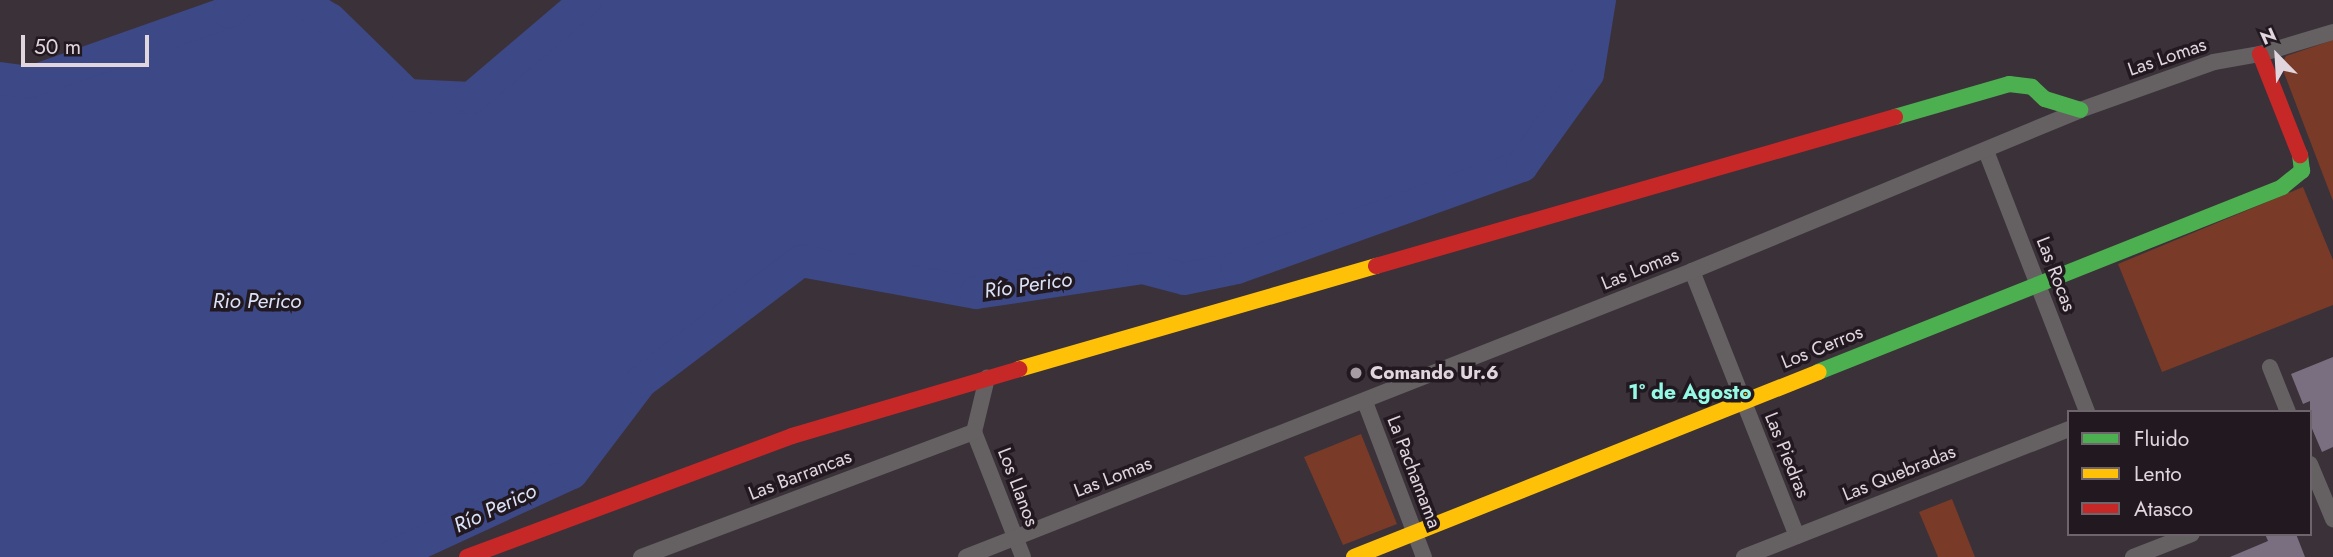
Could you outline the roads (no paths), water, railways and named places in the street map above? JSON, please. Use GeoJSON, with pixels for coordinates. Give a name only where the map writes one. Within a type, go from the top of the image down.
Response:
{"type":"FeatureCollection","features":[{"type":"Feature","properties":{"kind":"street","name":"Las Lomas"},"geometry":{"type":"LineString","coordinates":[[966,557],[1692,271],[2080,110],[2214,62],[2260,54],[2333,32]]}},
{"type":"Feature","properties":{"kind":"street","name":"Los Cerros"},"geometry":{"type":"LineString","coordinates":[[1354,557],[2282,187],[2302,172],[2300,152],[2260,54]]}},
{"type":"Feature","properties":{"kind":"street"},"geometry":{"type":"LineString","coordinates":[[467,557],[792,436],[2009,84],[2032,87],[2045,99],[2080,110]]}},
{"type":"Feature","properties":{"kind":"street","name":"Las Rocas"},"geometry":{"type":"LineString","coordinates":[[1986,151],[2086,410]]}},
{"type":"Feature","properties":{"kind":"street","name":"Las Piedras"},"geometry":{"type":"LineString","coordinates":[[1692,271],[1797,536]]}},
{"type":"Feature","properties":{"kind":"street"},"geometry":{"type":"LineString","coordinates":[[2270,367],[2287,410]]}},
{"type":"Feature","properties":{"kind":"street"},"geometry":{"type":"LineString","coordinates":[[974,432],[987,378]]}},
{"type":"Feature","properties":{"kind":"street","name":"La Pachamama"},"geometry":{"type":"LineString","coordinates":[[1365,402],[1424,557]]}},
{"type":"Feature","properties":{"kind":"street","name":"Las Quebradas"},"geometry":{"type":"LineString","coordinates":[[1744,557],[1773,551],[1797,536],[2067,430]]}},
{"type":"Feature","properties":{"kind":"street","name":"Los Llanos"},"geometry":{"type":"LineString","coordinates":[[974,432],[1023,557]]}},
{"type":"Feature","properties":{"kind":"street","name":"Las Barrancas"},"geometry":{"type":"LineString","coordinates":[[641,557],[974,432]]}},
{"type":"Feature","properties":{"kind":"street"},"geometry":{"type":"LineString","coordinates":[[2312,468],[2321,484],[2333,519]]}},
{"type":"Feature","properties":{"kind":"street"},"geometry":{"type":"LineString","coordinates":[[2133,557],[2187,536]]}},
{"type":"Feature","properties":{"kind":"water","name":"Rio Perico"},"geometry":{"type":"Polygon","coordinates":[[[243,0],[299,0],[330,19],[408,95],[471,98],[586,0],[1600,0],[1588,74],[1522,166],[1237,268],[1184,279],[1143,268],[976,293],[801,261],[641,382],[572,473],[390,557],[0,557],[0,78],[30,82],[229,12],[243,0]]]}},
{"type":"Feature","properties":{"kind":"waterway","name":"Río Perico"},"geometry":{"type":"LineString","coordinates":[[0,78],[30,82],[229,12],[243,0]]}},
{"type":"Feature","properties":{"kind":"waterway","name":"Río Perico"},"geometry":{"type":"LineString","coordinates":[[299,0],[330,19],[408,95],[471,98],[586,0]]}},
{"type":"Feature","properties":{"kind":"waterway","name":"Río Perico"},"geometry":{"type":"LineString","coordinates":[[390,557],[572,473],[641,382],[801,261],[976,293],[1143,268],[1184,279],[1237,268],[1522,166],[1588,74],[1600,0]]}},
{"type":"Feature","properties":{"kind":"place","name":"Comando Ur.6"},"geometry":{"type":"Point","coordinates":[1356,373]}},
{"type":"Feature","properties":{"kind":"district","name":"1º de Agosto"},"geometry":{"type":"Point","coordinates":[1690,392]}}]}
